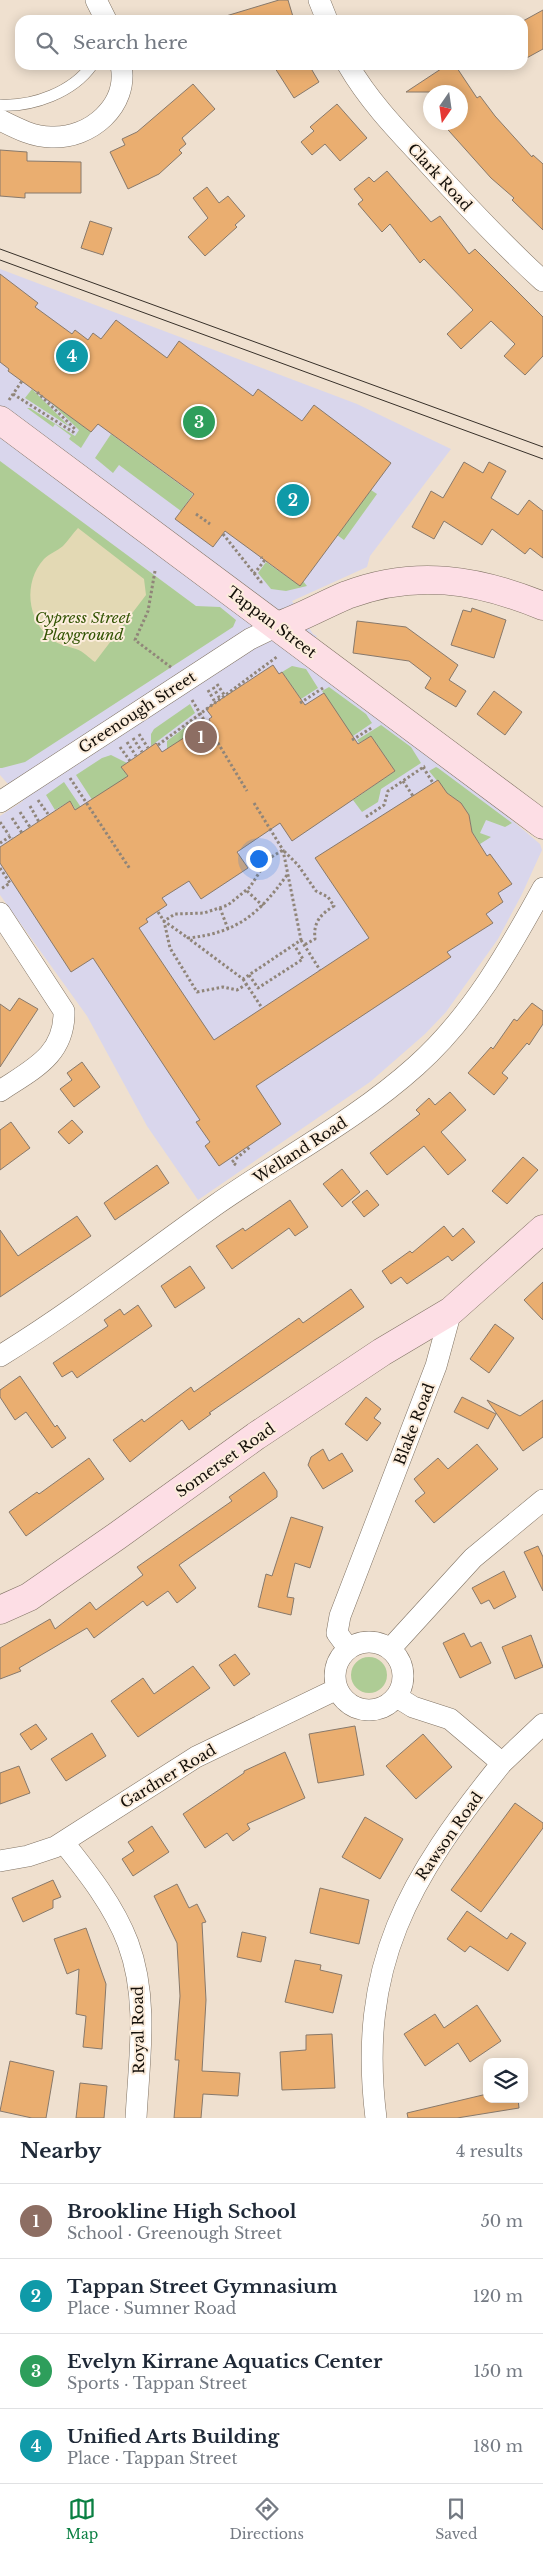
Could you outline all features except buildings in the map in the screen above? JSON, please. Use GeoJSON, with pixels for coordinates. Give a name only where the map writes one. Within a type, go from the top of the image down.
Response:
{"type":"FeatureCollection","features":[{"type":"Feature","properties":{"kind":"street"},"geometry":{"type":"LineString","coordinates":[[320,0],[324,15]]}},
{"type":"Feature","properties":{"kind":"street"},"geometry":{"type":"LineString","coordinates":[[0,120],[23,131],[49,137],[70,136],[85,131],[99,121],[117,100],[123,81],[122,70]]}},
{"type":"Feature","properties":{"kind":"street","name":"Clark Road"},"geometry":{"type":"LineString","coordinates":[[351,70],[358,83],[384,115],[465,204],[543,281]]}},
{"type":"Feature","properties":{"kind":"street","name":"Tappan Street"},"geometry":{"type":"LineString","coordinates":[[4,410],[281,639],[543,825]]}},
{"type":"Feature","properties":{"kind":"street"},"geometry":{"type":"LineString","coordinates":[[281,639],[302,618],[347,596],[406,580],[424,578],[473,584],[503,591],[543,606]]}},
{"type":"Feature","properties":{"kind":"street","name":"Greenough Street"},"geometry":{"type":"LineString","coordinates":[[0,802],[250,639],[281,639]]}},
{"type":"Feature","properties":{"kind":"street","name":"Welland Road"},"geometry":{"type":"LineString","coordinates":[[0,1356],[220,1202],[346,1120],[416,1066],[456,1024],[484,987],[507,952],[543,888]]}},
{"type":"Feature","properties":{"kind":"street"},"geometry":{"type":"LineString","coordinates":[[0,914],[64,1011],[65,1026],[60,1041],[51,1053],[0,1091]]}},
{"type":"Feature","properties":{"kind":"street"},"geometry":{"type":"LineString","coordinates":[[452,1311],[543,1229]]}},
{"type":"Feature","properties":{"kind":"street","name":"Somerset Road"},"geometry":{"type":"LineString","coordinates":[[0,1610],[37,1591],[256,1436],[366,1362],[452,1311]]}},
{"type":"Feature","properties":{"kind":"street","name":"Blake Road"},"geometry":{"type":"LineString","coordinates":[[348,1648],[337,1633],[340,1616],[436,1366],[452,1311]]}},
{"type":"Feature","properties":{"kind":"street"},"geometry":{"type":"LineString","coordinates":[[390,1649],[473,1558],[543,1500]]}},
{"type":"Feature","properties":{"kind":"street"},"geometry":{"type":"LineString","coordinates":[[369,1641],[390,1649],[398,1657],[402,1667],[403,1682],[397,1697],[385,1706],[374,1710],[363,1710],[352,1706],[342,1699],[334,1678],[335,1666],[340,1656],[348,1648],[358,1643],[369,1641]]}},
{"type":"Feature","properties":{"kind":"street","name":"Gardner Road"},"geometry":{"type":"LineString","coordinates":[[0,1861],[39,1853],[64,1843],[196,1757],[337,1689]]}},
{"type":"Feature","properties":{"kind":"street"},"geometry":{"type":"LineString","coordinates":[[397,1697],[413,1707],[455,1721],[502,1763]]}},
{"type":"Feature","properties":{"kind":"street","name":"Rawson Road"},"geometry":{"type":"LineString","coordinates":[[376,2118],[372,2065],[374,2014],[384,1964],[396,1927],[414,1887],[437,1847],[502,1763],[543,1724]]}},
{"type":"Feature","properties":{"kind":"street","name":"Royal Road"},"geometry":{"type":"LineString","coordinates":[[64,1843],[114,1915],[132,1956],[138,1981],[141,2023],[136,2118]]}},
{"type":"Feature","properties":{"kind":"lane"},"geometry":{"type":"LineString","coordinates":[[0,105],[17,105],[51,96],[73,84],[87,70]]}},
{"type":"Feature","properties":{"kind":"path"},"geometry":{"type":"LineString","coordinates":[[4,410],[22,381]]}},
{"type":"Feature","properties":{"kind":"path"},"geometry":{"type":"LineString","coordinates":[[13,394],[73,432],[75,429],[36,391]]}},
{"type":"Feature","properties":{"kind":"path"},"geometry":{"type":"LineString","coordinates":[[196,514],[210,524]]}},
{"type":"Feature","properties":{"kind":"path"},"geometry":{"type":"LineString","coordinates":[[223,534],[261,582],[261,588]]}},
{"type":"Feature","properties":{"kind":"path"},"geometry":{"type":"LineString","coordinates":[[254,574],[264,562],[261,557]]}},
{"type":"Feature","properties":{"kind":"path"},"geometry":{"type":"LineString","coordinates":[[154,571],[148,611],[134,640],[174,670]]}},
{"type":"Feature","properties":{"kind":"path"},"geometry":{"type":"LineString","coordinates":[[158,745],[225,696],[281,639]]}},
{"type":"Feature","properties":{"kind":"path"},"geometry":{"type":"LineString","coordinates":[[300,703],[330,683]]}},
{"type":"Feature","properties":{"kind":"path"},"geometry":{"type":"LineString","coordinates":[[219,687],[225,696]]}},
{"type":"Feature","properties":{"kind":"path"},"geometry":{"type":"LineString","coordinates":[[214,689],[220,699]]}},
{"type":"Feature","properties":{"kind":"path"},"geometry":{"type":"LineString","coordinates":[[209,692],[215,702]]}},
{"type":"Feature","properties":{"kind":"path"},"geometry":{"type":"LineString","coordinates":[[193,702],[247,791]]}},
{"type":"Feature","properties":{"kind":"path"},"geometry":{"type":"LineString","coordinates":[[352,740],[374,726]]}},
{"type":"Feature","properties":{"kind":"path"},"geometry":{"type":"LineString","coordinates":[[143,741],[148,748]]}},
{"type":"Feature","properties":{"kind":"path"},"geometry":{"type":"LineString","coordinates":[[137,745],[142,752]]}},
{"type":"Feature","properties":{"kind":"path"},"geometry":{"type":"LineString","coordinates":[[131,749],[136,756]]}},
{"type":"Feature","properties":{"kind":"path"},"geometry":{"type":"LineString","coordinates":[[125,754],[130,760]]}},
{"type":"Feature","properties":{"kind":"path"},"geometry":{"type":"LineString","coordinates":[[366,817],[384,805],[388,791],[428,764]]}},
{"type":"Feature","properties":{"kind":"path"},"geometry":{"type":"LineString","coordinates":[[423,767],[434,783]]}},
{"type":"Feature","properties":{"kind":"path"},"geometry":{"type":"LineString","coordinates":[[68,776],[130,869]]}},
{"type":"Feature","properties":{"kind":"path"},"geometry":{"type":"LineString","coordinates":[[403,781],[413,796]]}},
{"type":"Feature","properties":{"kind":"path"},"geometry":{"type":"LineString","coordinates":[[39,802],[48,814]]}},
{"type":"Feature","properties":{"kind":"path"},"geometry":{"type":"LineString","coordinates":[[254,803],[283,850],[298,865],[316,891],[328,897],[334,906],[319,917],[315,927],[315,939],[304,945]]}},
{"type":"Feature","properties":{"kind":"path"},"geometry":{"type":"LineString","coordinates":[[31,808],[39,822]]}},
{"type":"Feature","properties":{"kind":"path"},"geometry":{"type":"LineString","coordinates":[[21,814],[30,827]]}},
{"type":"Feature","properties":{"kind":"path"},"geometry":{"type":"LineString","coordinates":[[13,819],[22,833]]}},
{"type":"Feature","properties":{"kind":"path"},"geometry":{"type":"LineString","coordinates":[[0,843],[11,836],[3,826]]}},
{"type":"Feature","properties":{"kind":"path"},"geometry":{"type":"LineString","coordinates":[[283,850],[301,940],[320,970]]}},
{"type":"Feature","properties":{"kind":"path"},"geometry":{"type":"LineString","coordinates":[[164,921],[175,914],[204,914],[220,908],[247,891],[268,858],[283,850]]}},
{"type":"Feature","properties":{"kind":"path"},"geometry":{"type":"LineString","coordinates":[[0,868],[10,884],[1,889]]}},
{"type":"Feature","properties":{"kind":"path"},"geometry":{"type":"LineString","coordinates":[[188,938],[209,936],[228,930],[246,920],[263,906],[287,875]]}},
{"type":"Feature","properties":{"kind":"path"},"geometry":{"type":"LineString","coordinates":[[247,891],[263,906]]}},
{"type":"Feature","properties":{"kind":"path"},"geometry":{"type":"LineString","coordinates":[[220,908],[228,930]]}},
{"type":"Feature","properties":{"kind":"path"},"geometry":{"type":"LineString","coordinates":[[158,912],[164,921],[244,978],[262,1008]]}},
{"type":"Feature","properties":{"kind":"path"},"geometry":{"type":"LineString","coordinates":[[164,921],[170,948],[196,992],[223,987],[237,990],[247,984]]}},
{"type":"Feature","properties":{"kind":"path"},"geometry":{"type":"LineString","coordinates":[[244,978],[301,940]]}},
{"type":"Feature","properties":{"kind":"path"},"geometry":{"type":"LineString","coordinates":[[249,975],[258,988],[303,959],[294,945]]}},
{"type":"Feature","properties":{"kind":"path"},"geometry":{"type":"LineString","coordinates":[[241,1162],[234,1166],[232,1162],[250,1148],[253,1153]]}},
{"type":"Feature","properties":{"kind":"shaded area"},"geometry":{"type":"Polygon","coordinates":[[[0,269],[357,404],[451,449],[370,556],[367,567],[292,601],[313,634],[317,636],[298,660],[494,805],[540,844],[542,850],[522,894],[498,939],[446,1012],[425,1034],[370,1082],[198,1200],[147,1126],[87,1016],[0,895],[0,816],[23,801],[0,775],[0,269]]]}},
{"type":"Feature","properties":{"kind":"green space"},"geometry":{"type":"Polygon","coordinates":[[[32,389],[70,427],[25,398],[32,389]]]}},
{"type":"Feature","properties":{"kind":"green space"},"geometry":{"type":"Polygon","coordinates":[[[49,401],[91,432],[81,448],[69,439],[71,436],[55,424],[53,427],[27,408],[30,408],[75,436],[79,430],[49,401]]]}},
{"type":"Feature","properties":{"kind":"green space"},"geometry":{"type":"Polygon","coordinates":[[[111,434],[193,494],[181,511],[119,465],[113,473],[95,458],[111,434]]]}},
{"type":"Feature","properties":{"kind":"green space","name":"Cypress Street Playground"},"geometry":{"type":"Polygon","coordinates":[[[0,461],[196,606],[220,607],[236,620],[233,627],[25,762],[2,768],[0,768],[0,461]]]}},
{"type":"Feature","properties":{"kind":"green space"},"geometry":{"type":"Polygon","coordinates":[[[371,490],[377,494],[344,540],[337,535],[371,490]]]}},
{"type":"Feature","properties":{"kind":"green space"},"geometry":{"type":"Polygon","coordinates":[[[266,562],[299,585],[303,581],[307,586],[286,591],[271,589],[258,573],[266,562]]]}},
{"type":"Feature","properties":{"kind":"green space"},"geometry":{"type":"Polygon","coordinates":[[[292,666],[306,669],[318,688],[301,699],[282,672],[292,666]]]}},
{"type":"Feature","properties":{"kind":"green space"},"geometry":{"type":"Polygon","coordinates":[[[329,687],[366,714],[372,723],[350,738],[347,728],[322,691],[329,687]]]}},
{"type":"Feature","properties":{"kind":"green space"},"geometry":{"type":"Polygon","coordinates":[[[190,704],[195,713],[151,746],[151,734],[154,729],[190,704]]]}},
{"type":"Feature","properties":{"kind":"green space"},"geometry":{"type":"Polygon","coordinates":[[[199,721],[205,727],[167,749],[167,741],[192,722],[199,721]]]}},
{"type":"Feature","properties":{"kind":"green space"},"geometry":{"type":"Polygon","coordinates":[[[381,725],[411,747],[421,763],[381,789],[378,802],[362,812],[353,800],[395,771],[371,736],[359,743],[357,740],[381,725]]]}},
{"type":"Feature","properties":{"kind":"green space"},"geometry":{"type":"Polygon","coordinates":[[[111,755],[127,763],[121,767],[128,776],[135,866],[76,775],[102,758],[111,755]]]}},
{"type":"Feature","properties":{"kind":"green space"},"geometry":{"type":"Polygon","coordinates":[[[436,767],[512,823],[505,827],[486,820],[480,833],[491,837],[480,844],[472,832],[469,815],[461,803],[447,793],[429,771],[436,767]]]}},
{"type":"Feature","properties":{"kind":"green space"},"geometry":{"type":"Polygon","coordinates":[[[64,782],[125,873],[102,849],[70,801],[55,810],[46,795],[64,782]]]}},
{"type":"Feature","properties":{"kind":"green space"},"geometry":{"type":"Polygon","coordinates":[[[369,1657],[376,1658],[382,1662],[386,1668],[386,1682],[382,1688],[376,1692],[369,1693],[362,1692],[356,1688],[352,1682],[351,1675],[352,1668],[356,1662],[362,1658],[369,1657]]]}},
{"type":"Feature","properties":{"kind":"sand"},"geometry":{"type":"Polygon","coordinates":[[[78,528],[144,579],[146,595],[95,662],[79,650],[51,639],[37,622],[31,600],[31,589],[37,568],[46,557],[63,546],[78,528]]]}},
{"type":"Feature","properties":{"kind":"tram line"},"geometry":{"type":"LineString","coordinates":[[0,249],[543,447]]}},
{"type":"Feature","properties":{"kind":"tram line"},"geometry":{"type":"LineString","coordinates":[[0,260],[543,459]]}},
{"type":"Feature","properties":{"kind":"place","name":"Unified Arts Building"},"geometry":{"type":"Point","coordinates":[72,356]}},
{"type":"Feature","properties":{"kind":"place","name":"Evelyn Kirrane Aquatics Center"},"geometry":{"type":"Point","coordinates":[199,422]}},
{"type":"Feature","properties":{"kind":"place","name":"Tappan Street Gymnasium"},"geometry":{"type":"Point","coordinates":[293,500]}},
{"type":"Feature","properties":{"kind":"place","name":"Brookline High School"},"geometry":{"type":"Point","coordinates":[201,737]}}]}
